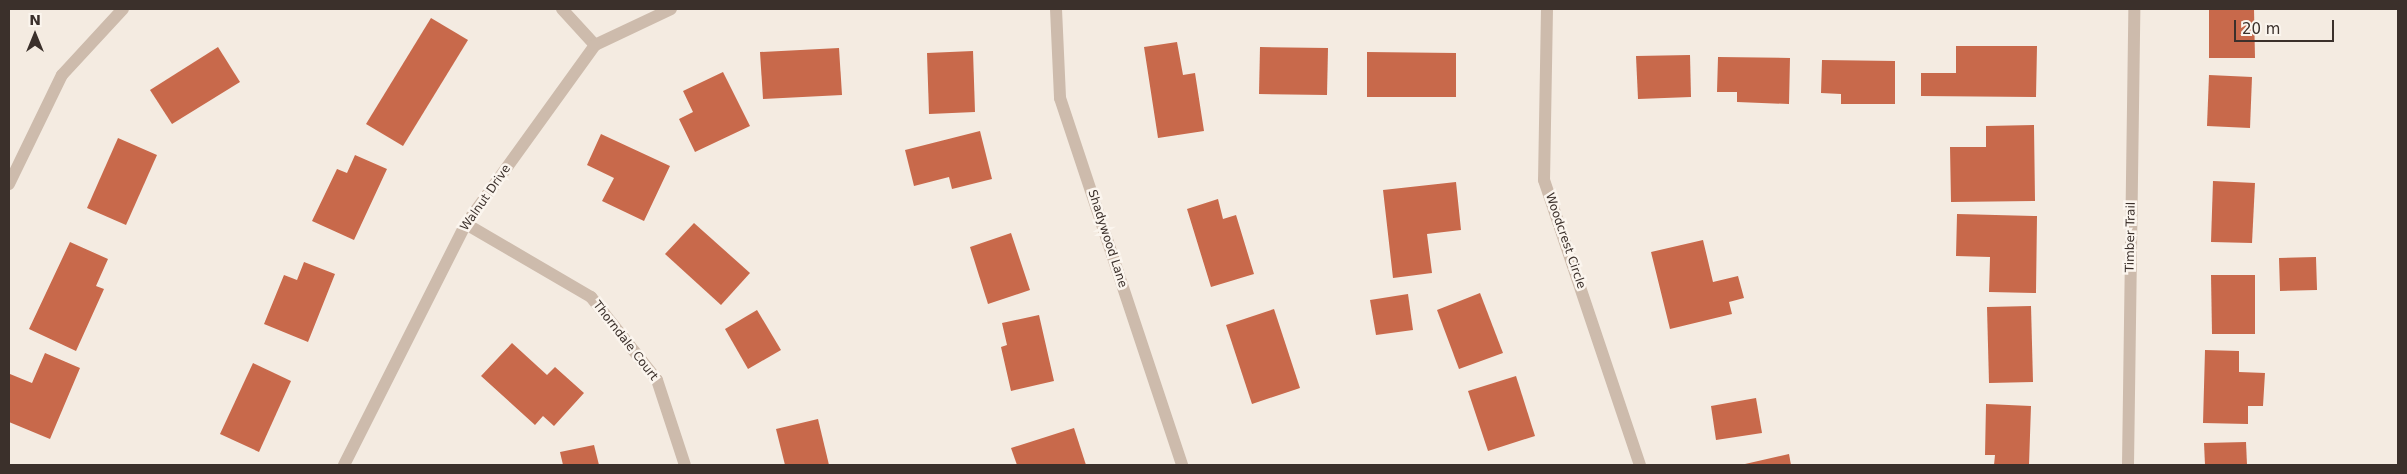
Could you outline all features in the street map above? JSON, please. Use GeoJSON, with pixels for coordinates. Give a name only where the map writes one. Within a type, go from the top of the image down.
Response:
{"type":"FeatureCollection","features":[{"type":"Feature","properties":{"kind":"street"},"geometry":{"type":"LineString","coordinates":[[9,184],[62,75],[123,9]]}},
{"type":"Feature","properties":{"kind":"street"},"geometry":{"type":"LineString","coordinates":[[562,9],[595,45]]}},
{"type":"Feature","properties":{"kind":"street","name":"Walnut Drive"},"geometry":{"type":"LineString","coordinates":[[344,465],[466,224],[595,45],[671,9]]}},
{"type":"Feature","properties":{"kind":"street","name":"Shadywood Lane"},"geometry":{"type":"LineString","coordinates":[[1056,9],[1060,98],[1182,465]]}},
{"type":"Feature","properties":{"kind":"street","name":"Woodcrest Circle"},"geometry":{"type":"LineString","coordinates":[[1548,9],[1544,180],[1640,465]]}},
{"type":"Feature","properties":{"kind":"street","name":"Timber Trail"},"geometry":{"type":"LineString","coordinates":[[2128,465],[2134,9]]}},
{"type":"Feature","properties":{"kind":"street","name":"Thorndale Court"},"geometry":{"type":"LineString","coordinates":[[466,224],[591,297],[657,380],[686,465]]}},
{"type":"Feature","properties":{"kind":"building"},"geometry":{"type":"Polygon","coordinates":[[[2209,9],[2254,9],[2255,58],[2209,58],[2209,9]]]}},
{"type":"Feature","properties":{"kind":"building"},"geometry":{"type":"Polygon","coordinates":[[[431,18],[468,40],[403,146],[366,124],[431,18]]]}},
{"type":"Feature","properties":{"kind":"building"},"geometry":{"type":"Polygon","coordinates":[[[1177,42],[1183,75],[1195,73],[1204,131],[1158,138],[1144,47],[1177,42]]]}},
{"type":"Feature","properties":{"kind":"building"},"geometry":{"type":"Polygon","coordinates":[[[1956,46],[2037,46],[2036,97],[1921,96],[1921,73],[1956,73],[1956,46]]]}},
{"type":"Feature","properties":{"kind":"building"},"geometry":{"type":"Polygon","coordinates":[[[218,47],[240,82],[172,124],[150,90],[218,47]]]}},
{"type":"Feature","properties":{"kind":"building"},"geometry":{"type":"Polygon","coordinates":[[[1260,47],[1328,48],[1327,95],[1259,94],[1260,47]]]}},
{"type":"Feature","properties":{"kind":"building"},"geometry":{"type":"Polygon","coordinates":[[[839,48],[842,95],[763,99],[760,52],[839,48]]]}},
{"type":"Feature","properties":{"kind":"building"},"geometry":{"type":"Polygon","coordinates":[[[973,51],[975,112],[929,114],[927,53],[973,51]]]}},
{"type":"Feature","properties":{"kind":"building"},"geometry":{"type":"Polygon","coordinates":[[[1367,52],[1456,53],[1456,97],[1367,97],[1367,52]]]}},
{"type":"Feature","properties":{"kind":"building"},"geometry":{"type":"Polygon","coordinates":[[[1690,55],[1691,97],[1638,99],[1636,56],[1690,55]]]}},
{"type":"Feature","properties":{"kind":"building"},"geometry":{"type":"Polygon","coordinates":[[[1718,57],[1790,58],[1789,104],[1737,102],[1737,92],[1717,92],[1718,57]]]}},
{"type":"Feature","properties":{"kind":"building"},"geometry":{"type":"Polygon","coordinates":[[[1822,60],[1895,61],[1895,104],[1841,104],[1841,94],[1821,93],[1822,60]]]}},
{"type":"Feature","properties":{"kind":"building"},"geometry":{"type":"Polygon","coordinates":[[[723,72],[750,126],[695,152],[679,119],[693,112],[683,91],[723,72]]]}},
{"type":"Feature","properties":{"kind":"building"},"geometry":{"type":"Polygon","coordinates":[[[2209,75],[2252,77],[2250,128],[2207,126],[2209,75]]]}},
{"type":"Feature","properties":{"kind":"building"},"geometry":{"type":"Polygon","coordinates":[[[2034,125],[2035,201],[1951,202],[1950,147],[1986,147],[1986,126],[2034,125]]]}},
{"type":"Feature","properties":{"kind":"building"},"geometry":{"type":"Polygon","coordinates":[[[980,131],[992,179],[952,189],[949,177],[914,186],[905,150],[980,131]]]}},
{"type":"Feature","properties":{"kind":"building"},"geometry":{"type":"Polygon","coordinates":[[[601,134],[670,166],[644,221],[602,201],[614,178],[587,165],[601,134]]]}},
{"type":"Feature","properties":{"kind":"building"},"geometry":{"type":"Polygon","coordinates":[[[118,138],[157,155],[126,225],[87,208],[118,138]]]}},
{"type":"Feature","properties":{"kind":"building"},"geometry":{"type":"Polygon","coordinates":[[[355,155],[387,169],[354,240],[312,221],[337,169],[347,173],[355,155]]]}},
{"type":"Feature","properties":{"kind":"building"},"geometry":{"type":"Polygon","coordinates":[[[2213,181],[2255,183],[2252,243],[2211,242],[2213,181]]]}},
{"type":"Feature","properties":{"kind":"building"},"geometry":{"type":"Polygon","coordinates":[[[1456,182],[1461,230],[1427,234],[1432,273],[1393,278],[1383,190],[1456,182]]]}},
{"type":"Feature","properties":{"kind":"building"},"geometry":{"type":"Polygon","coordinates":[[[1218,199],[1223,219],[1236,215],[1254,274],[1211,287],[1187,209],[1218,199]]]}},
{"type":"Feature","properties":{"kind":"building"},"geometry":{"type":"Polygon","coordinates":[[[1957,214],[2037,216],[2036,293],[1989,292],[1990,257],[1956,256],[1957,214]]]}},
{"type":"Feature","properties":{"kind":"building"},"geometry":{"type":"Polygon","coordinates":[[[694,223],[750,273],[721,305],[665,254],[694,223]]]}},
{"type":"Feature","properties":{"kind":"building"},"geometry":{"type":"Polygon","coordinates":[[[1011,233],[1030,290],[988,304],[970,247],[1011,233]]]}},
{"type":"Feature","properties":{"kind":"building"},"geometry":{"type":"Polygon","coordinates":[[[1703,240],[1713,282],[1738,276],[1744,298],[1729,302],[1732,314],[1670,329],[1651,252],[1703,240]]]}},
{"type":"Feature","properties":{"kind":"building"},"geometry":{"type":"Polygon","coordinates":[[[70,242],[108,259],[96,286],[104,289],[76,351],[29,329],[70,242]]]}},
{"type":"Feature","properties":{"kind":"building"},"geometry":{"type":"Polygon","coordinates":[[[2316,257],[2317,290],[2280,291],[2279,258],[2316,257]]]}},
{"type":"Feature","properties":{"kind":"building"},"geometry":{"type":"Polygon","coordinates":[[[304,262],[335,274],[308,342],[264,324],[284,275],[297,280],[304,262]]]}},
{"type":"Feature","properties":{"kind":"building"},"geometry":{"type":"Polygon","coordinates":[[[2211,275],[2255,275],[2255,334],[2212,334],[2211,275]]]}},
{"type":"Feature","properties":{"kind":"building"},"geometry":{"type":"Polygon","coordinates":[[[1480,293],[1503,353],[1459,369],[1437,310],[1480,293]]]}},
{"type":"Feature","properties":{"kind":"building"},"geometry":{"type":"Polygon","coordinates":[[[1408,294],[1413,330],[1376,335],[1370,300],[1408,294]]]}},
{"type":"Feature","properties":{"kind":"building"},"geometry":{"type":"Polygon","coordinates":[[[2031,306],[2033,382],[1989,383],[1987,307],[2031,306]]]}},
{"type":"Feature","properties":{"kind":"building"},"geometry":{"type":"Polygon","coordinates":[[[1274,309],[1300,388],[1252,404],[1226,325],[1274,309]]]}},
{"type":"Feature","properties":{"kind":"building"},"geometry":{"type":"Polygon","coordinates":[[[757,310],[781,350],[748,369],[725,329],[757,310]]]}},
{"type":"Feature","properties":{"kind":"building"},"geometry":{"type":"Polygon","coordinates":[[[1039,315],[1054,381],[1011,391],[1001,347],[1007,345],[1002,323],[1039,315]]]}},
{"type":"Feature","properties":{"kind":"building"},"geometry":{"type":"Polygon","coordinates":[[[512,343],[547,375],[555,367],[584,393],[554,426],[543,416],[535,425],[481,376],[512,343]]]}},
{"type":"Feature","properties":{"kind":"building"},"geometry":{"type":"Polygon","coordinates":[[[2205,350],[2239,351],[2239,372],[2265,373],[2263,406],[2248,406],[2248,424],[2203,423],[2205,350]]]}},
{"type":"Feature","properties":{"kind":"building"},"geometry":{"type":"Polygon","coordinates":[[[45,353],[80,368],[50,439],[9,422],[10,374],[32,383],[45,353]]]}},
{"type":"Feature","properties":{"kind":"building"},"geometry":{"type":"Polygon","coordinates":[[[253,363],[291,381],[259,452],[220,434],[253,363]]]}},
{"type":"Feature","properties":{"kind":"building"},"geometry":{"type":"Polygon","coordinates":[[[1516,376],[1535,436],[1488,451],[1468,391],[1516,376]]]}},
{"type":"Feature","properties":{"kind":"building"},"geometry":{"type":"Polygon","coordinates":[[[1756,398],[1762,433],[1716,440],[1711,406],[1756,398]]]}},
{"type":"Feature","properties":{"kind":"building"},"geometry":{"type":"Polygon","coordinates":[[[1986,404],[2031,406],[2029,465],[1994,465],[1995,455],[1985,455],[1986,404]]]}},
{"type":"Feature","properties":{"kind":"building"},"geometry":{"type":"Polygon","coordinates":[[[818,419],[829,465],[785,465],[776,429],[818,419]]]}},
{"type":"Feature","properties":{"kind":"building"},"geometry":{"type":"Polygon","coordinates":[[[1074,428],[1086,465],[1017,465],[1011,448],[1074,428]]]}},
{"type":"Feature","properties":{"kind":"building"},"geometry":{"type":"Polygon","coordinates":[[[2246,442],[2247,465],[2205,465],[2204,443],[2246,442]]]}},
{"type":"Feature","properties":{"kind":"building"},"geometry":{"type":"Polygon","coordinates":[[[594,445],[599,465],[563,465],[560,452],[594,445]]]}},
{"type":"Feature","properties":{"kind":"building"},"geometry":{"type":"Polygon","coordinates":[[[1789,454],[1791,465],[1745,465],[1745,464],[1789,454]]]}}]}
